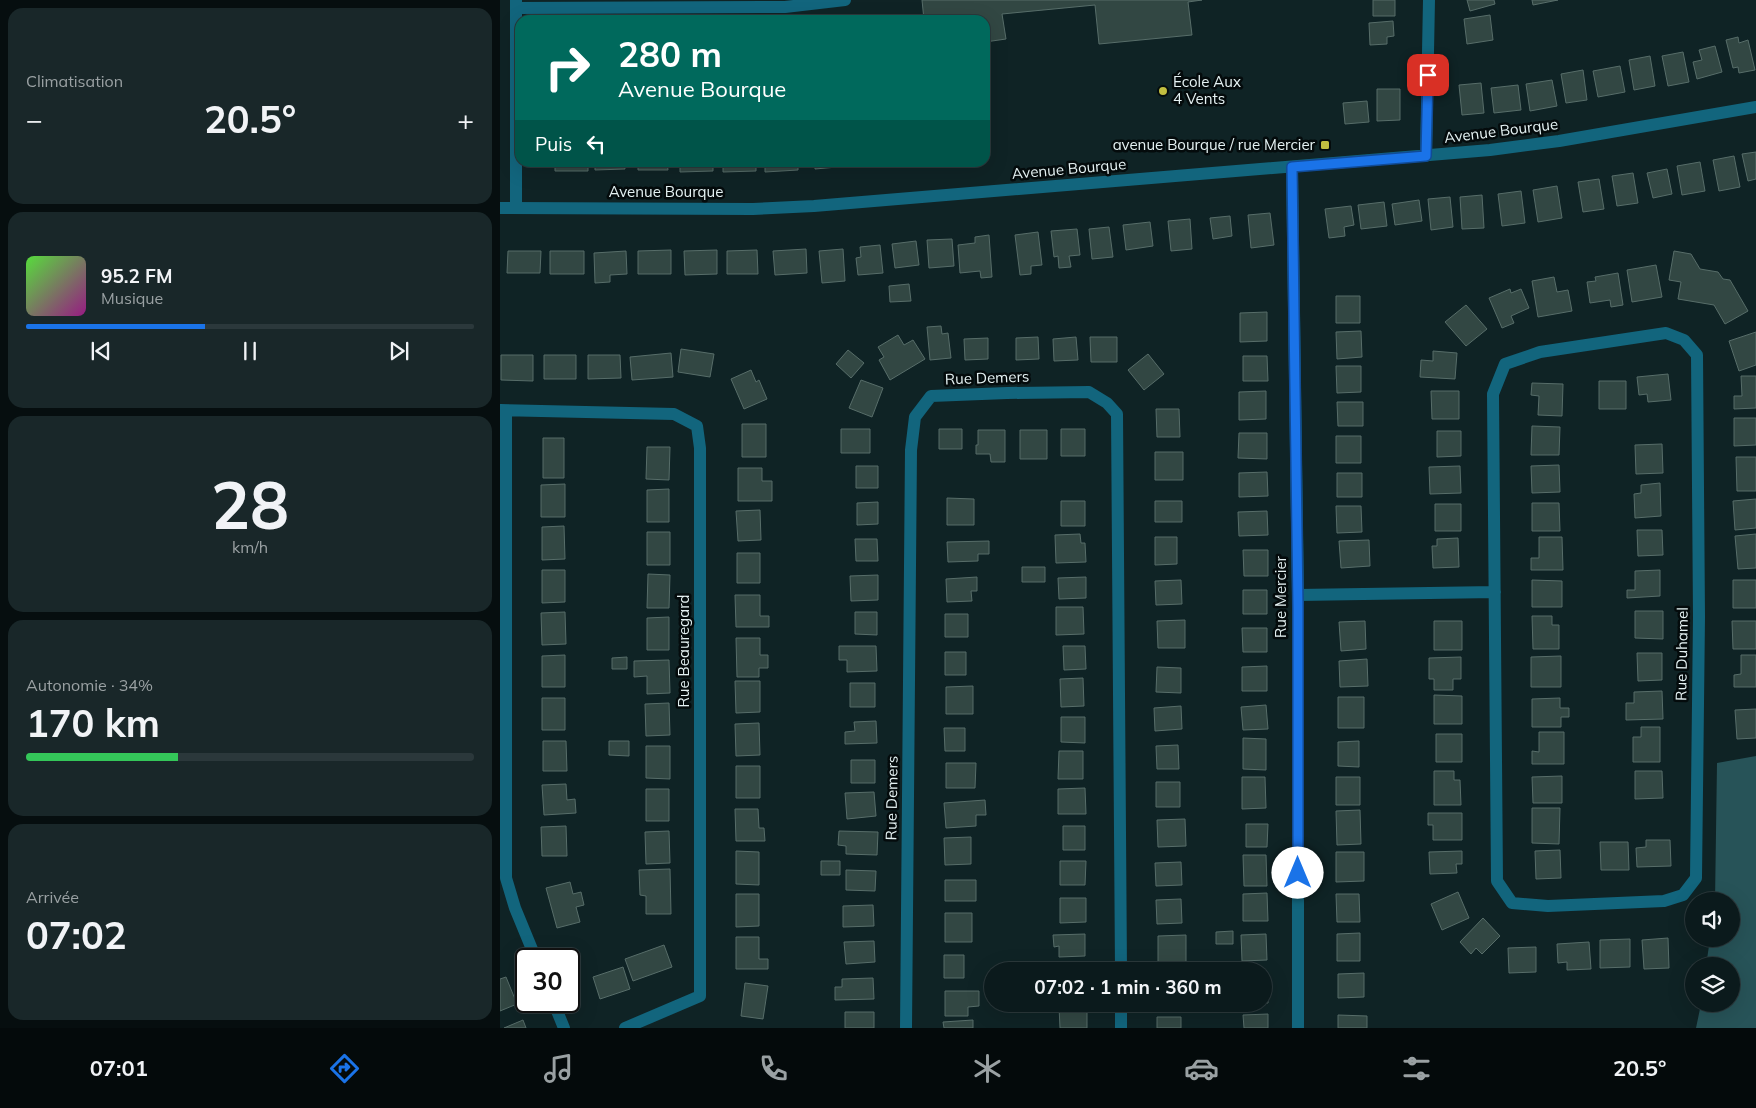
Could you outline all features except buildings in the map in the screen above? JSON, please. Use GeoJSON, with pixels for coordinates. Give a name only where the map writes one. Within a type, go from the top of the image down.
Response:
{"type":"FeatureCollection","features":[{"type":"Feature","properties":{"kind":"street"},"geometry":{"type":"LineString","coordinates":[[516,4],[785,7],[846,0]]}},
{"type":"Feature","properties":{"kind":"street"},"geometry":{"type":"LineString","coordinates":[[1426,156],[1429,0]]}},
{"type":"Feature","properties":{"kind":"street","name":"Avenue Bourque"},"geometry":{"type":"LineString","coordinates":[[500,208],[734,209],[814,206],[1490,150],[1559,141],[1756,106]]}},
{"type":"Feature","properties":{"kind":"street"},"geometry":{"type":"LineString","coordinates":[[516,167],[516,208]]}},
{"type":"Feature","properties":{"kind":"street","name":"Rue Mercier"},"geometry":{"type":"LineString","coordinates":[[1292,167],[1298,595],[1298,1028]]}},
{"type":"Feature","properties":{"kind":"street","name":"Rue Duhamel"},"geometry":{"type":"LineString","coordinates":[[1666,333],[1684,340],[1697,355],[1700,617],[1696,878],[1683,895],[1664,901],[1548,906],[1512,903],[1497,881],[1494,592],[1493,394],[1506,364],[1540,352],[1666,333]]}},
{"type":"Feature","properties":{"kind":"street","name":"Rue Demers"},"geometry":{"type":"LineString","coordinates":[[906,1028],[911,450],[915,417],[931,396],[1089,392],[1108,403],[1117,414],[1121,962]]}},
{"type":"Feature","properties":{"kind":"street"},"geometry":{"type":"LineString","coordinates":[[503,410],[506,878],[514,908],[531,948]]}},
{"type":"Feature","properties":{"kind":"street","name":"Rue Beauregard"},"geometry":{"type":"LineString","coordinates":[[503,410],[674,414],[697,426],[700,448],[700,996],[625,1028]]}},
{"type":"Feature","properties":{"kind":"street"},"geometry":{"type":"LineString","coordinates":[[1298,595],[1494,592]]}},
{"type":"Feature","properties":{"kind":"street"},"geometry":{"type":"LineString","coordinates":[[1121,1012],[1121,1028]]}},
{"type":"Feature","properties":{"kind":"street"},"geometry":{"type":"LineString","coordinates":[[558,1013],[564,1028]]}},
{"type":"Feature","properties":{"kind":"shaded area"},"geometry":{"type":"Polygon","coordinates":[[[1756,756],[1756,1028],[1696,1028],[1699,1012],[1740,1012],[1740,957],[1707,957],[1709,947],[1740,947],[1740,892],[1715,892],[1717,763],[1756,756]]]}},
{"type":"Feature","properties":{"kind":"place","name":"École Aux 4 Vents"},"geometry":{"type":"Point","coordinates":[1163,91]}},
{"type":"Feature","properties":{"kind":"place","name":"avenue Bourque / rue Mercier"},"geometry":{"type":"Point","coordinates":[1325,145]}},
{"type":"Feature","properties":{"kind":"route"},"geometry":{"type":"LineString","coordinates":[[1298,873],[1298,608],[1292,167],[1426,156],[1428,75]]}}]}
